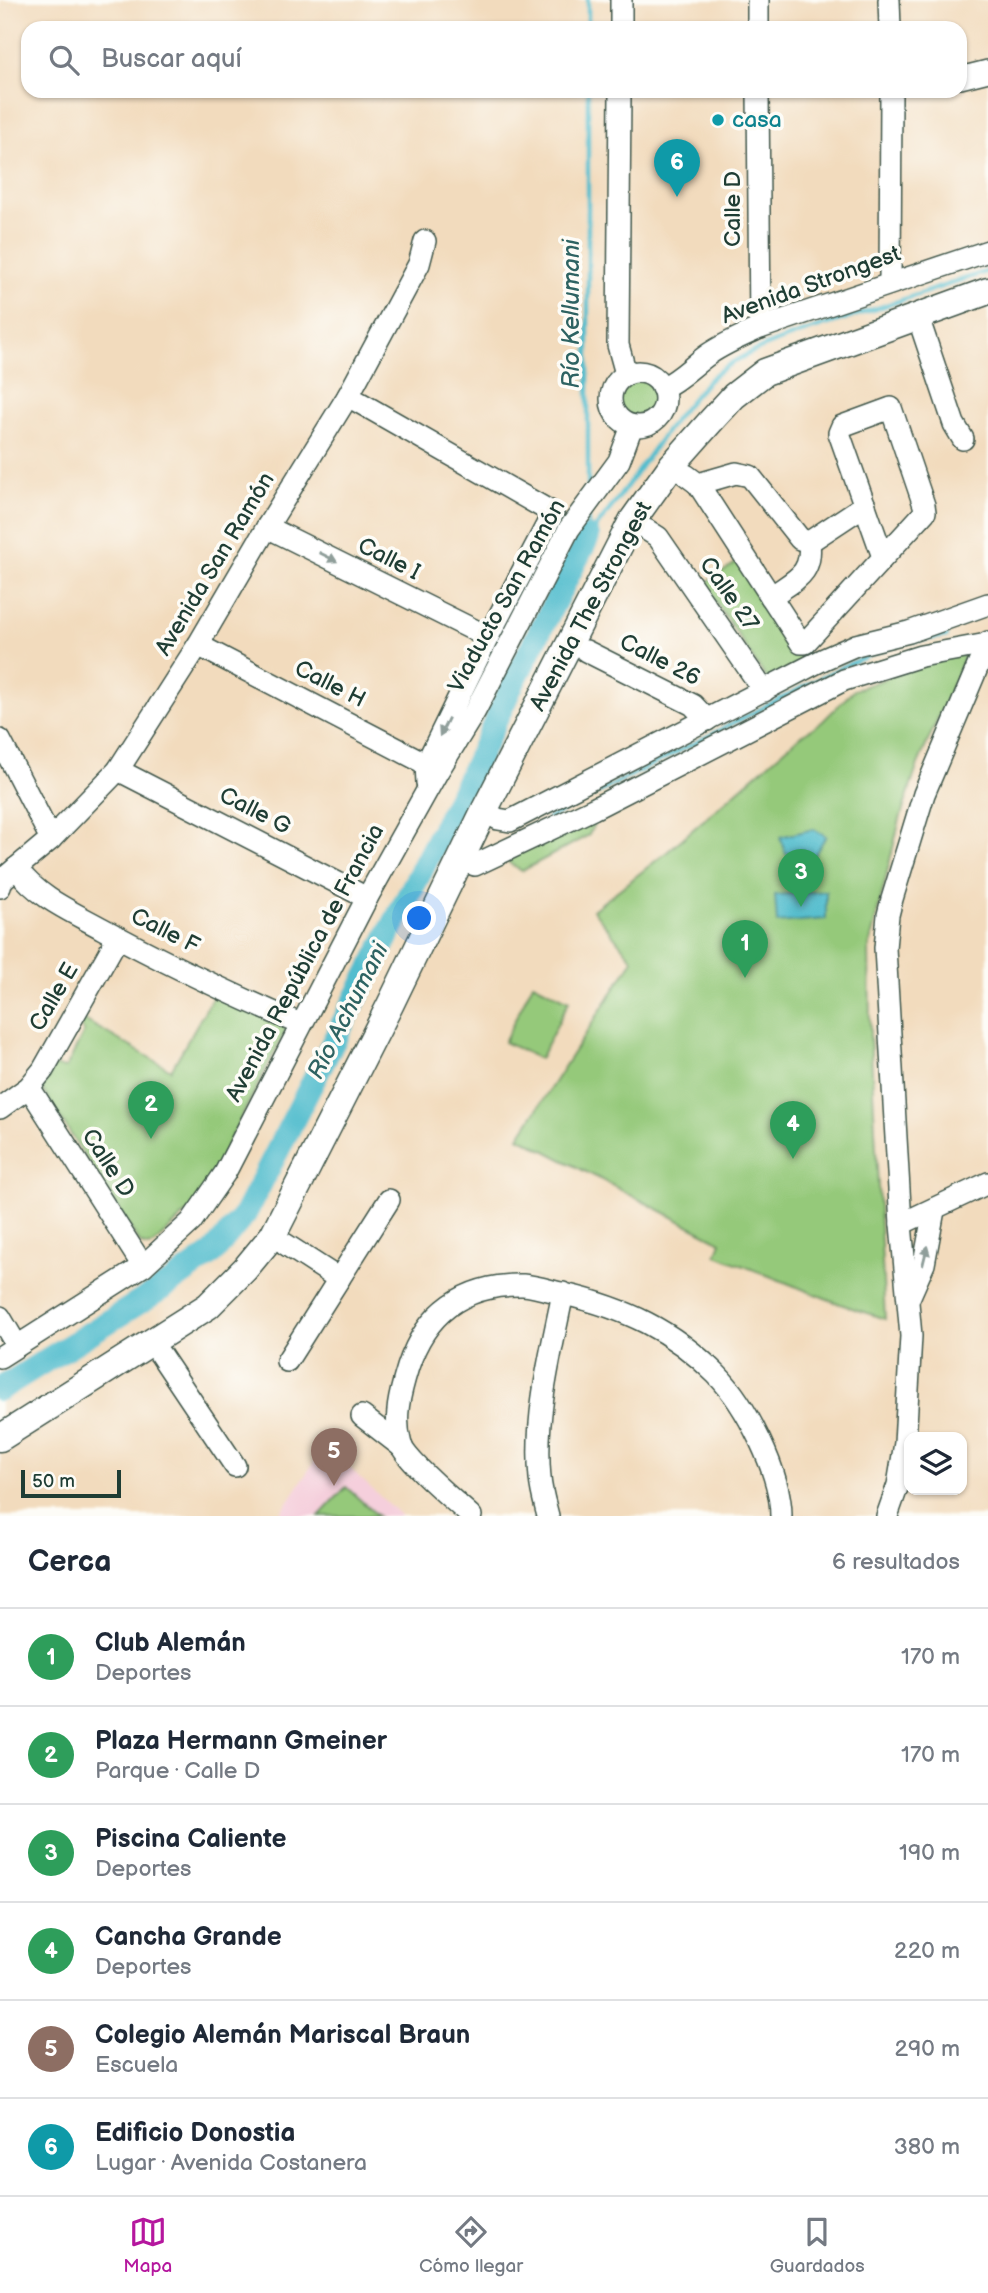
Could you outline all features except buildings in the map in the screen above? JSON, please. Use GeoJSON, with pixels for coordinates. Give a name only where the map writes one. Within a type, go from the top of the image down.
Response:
{"type":"FeatureCollection","features":[{"type":"Feature","properties":{"kind":"main road","name":"Avenida The Strongest"},"geometry":{"type":"LineString","coordinates":[[156,1348],[208,1306],[279,1239],[397,1009],[467,862],[640,526],[752,398],[796,362],[988,291]]}},
{"type":"Feature","properties":{"kind":"main road"},"geometry":{"type":"LineString","coordinates":[[0,1438],[156,1348]]}},
{"type":"Feature","properties":{"kind":"main road"},"geometry":{"type":"LineString","coordinates":[[0,1456],[156,1348]]}},
{"type":"Feature","properties":{"kind":"street"},"geometry":{"type":"LineString","coordinates":[[621,0],[621,21]]}},
{"type":"Feature","properties":{"kind":"street"},"geometry":{"type":"LineString","coordinates":[[758,0],[758,21]]}},
{"type":"Feature","properties":{"kind":"street"},"geometry":{"type":"LineString","coordinates":[[889,0],[890,21]]}},
{"type":"Feature","properties":{"kind":"street"},"geometry":{"type":"LineString","coordinates":[[967,76],[988,71]]}},
{"type":"Feature","properties":{"kind":"street"},"geometry":{"type":"LineString","coordinates":[[620,98],[618,345],[626,374]]}},
{"type":"Feature","properties":{"kind":"street","name":"Calle D"},"geometry":{"type":"LineString","coordinates":[[758,98],[760,328]]}},
{"type":"Feature","properties":{"kind":"street"},"geometry":{"type":"LineString","coordinates":[[890,282],[891,98]]}},
{"type":"Feature","properties":{"kind":"street","name":"Avenida San Ramón"},"geometry":{"type":"LineString","coordinates":[[4,879],[51,839],[118,770],[198,645],[348,396],[419,264],[425,241]]}},
{"type":"Feature","properties":{"kind":"street","name":"Avenida Strongest"},"geometry":{"type":"LineString","coordinates":[[663,388],[729,341],[890,282],[988,251]]}},
{"type":"Feature","properties":{"kind":"street"},"geometry":{"type":"LineString","coordinates":[[918,317],[954,424],[963,439]]}},
{"type":"Feature","properties":{"kind":"street"},"geometry":{"type":"LineString","coordinates":[[626,374],[647,374],[663,388],[665,397],[660,414],[647,424],[632,426],[618,418],[611,403],[614,386],[626,374]]}},
{"type":"Feature","properties":{"kind":"street","name":"Avenida República de Francia"},"geometry":{"type":"LineString","coordinates":[[8,1351],[143,1266],[191,1222],[212,1193],[225,1173],[367,898],[427,791],[432,767],[488,637],[553,513],[348,396]]}},
{"type":"Feature","properties":{"kind":"street"},"geometry":{"type":"LineString","coordinates":[[685,475],[801,643],[805,643],[925,512],[891,408],[853,421],[840,428],[839,433],[883,557]]}},
{"type":"Feature","properties":{"kind":"street","name":"Viaducto San Ramón"},"geometry":{"type":"LineString","coordinates":[[432,767],[475,711],[569,529],[619,461],[632,426]]}},
{"type":"Feature","properties":{"kind":"street"},"geometry":{"type":"LineString","coordinates":[[685,475],[736,473],[750,476],[800,539],[809,542]]}},
{"type":"Feature","properties":{"kind":"street"},"geometry":{"type":"LineString","coordinates":[[809,542],[865,505]]}},
{"type":"Feature","properties":{"kind":"street","name":"Calle 27"},"geometry":{"type":"LineString","coordinates":[[640,526],[658,537],[764,691]]}},
{"type":"Feature","properties":{"kind":"street","name":"Calle I"},"geometry":{"type":"LineString","coordinates":[[267,527],[488,637]]}},
{"type":"Feature","properties":{"kind":"street"},"geometry":{"type":"LineString","coordinates":[[771,597],[801,574],[809,564],[809,542]]}},
{"type":"Feature","properties":{"kind":"street"},"geometry":{"type":"LineString","coordinates":[[491,815],[510,821],[856,645],[909,632],[988,604]]}},
{"type":"Feature","properties":{"kind":"street"},"geometry":{"type":"LineString","coordinates":[[467,862],[593,808],[844,680],[921,656],[988,643]]}},
{"type":"Feature","properties":{"kind":"street"},"geometry":{"type":"LineString","coordinates":[[887,1516],[898,1485],[905,1443],[911,1336],[901,1224],[885,948],[888,915],[924,794],[988,643]]}},
{"type":"Feature","properties":{"kind":"street","name":"Calle H"},"geometry":{"type":"LineString","coordinates":[[198,645],[432,767]]}},
{"type":"Feature","properties":{"kind":"street","name":"Calle 26"},"geometry":{"type":"LineString","coordinates":[[578,647],[693,705],[707,720]]}},
{"type":"Feature","properties":{"kind":"street"},"geometry":{"type":"LineString","coordinates":[[0,740],[51,839]]}},
{"type":"Feature","properties":{"kind":"street","name":"Calle G"},"geometry":{"type":"LineString","coordinates":[[118,770],[367,898]]}},
{"type":"Feature","properties":{"kind":"street","name":"Calle F"},"geometry":{"type":"LineString","coordinates":[[4,879],[30,887],[118,937],[219,989],[300,1024]]}},
{"type":"Feature","properties":{"kind":"street","name":"Calle E"},"geometry":{"type":"LineString","coordinates":[[0,1108],[29,1087],[43,1070],[118,937]]}},
{"type":"Feature","properties":{"kind":"street","name":"Calle D"},"geometry":{"type":"LineString","coordinates":[[29,1087],[143,1266]]}},
{"type":"Feature","properties":{"kind":"street"},"geometry":{"type":"LineString","coordinates":[[901,1224],[988,1183]]}},
{"type":"Feature","properties":{"kind":"street"},"geometry":{"type":"LineString","coordinates":[[287,1361],[389,1199]]}},
{"type":"Feature","properties":{"kind":"street"},"geometry":{"type":"LineString","coordinates":[[908,1300],[924,1264],[934,1210]]}},
{"type":"Feature","properties":{"kind":"street"},"geometry":{"type":"LineString","coordinates":[[279,1239],[339,1279]]}},
{"type":"Feature","properties":{"kind":"street"},"geometry":{"type":"LineString","coordinates":[[402,1447],[397,1420],[403,1382],[411,1357],[442,1310],[462,1297],[488,1288],[525,1285],[596,1301],[629,1313],[660,1328],[717,1375],[762,1443],[774,1474],[781,1516]]}},
{"type":"Feature","properties":{"kind":"street"},"geometry":{"type":"LineString","coordinates":[[548,1516],[540,1478],[540,1434],[548,1367],[563,1293]]}},
{"type":"Feature","properties":{"kind":"street"},"geometry":{"type":"LineString","coordinates":[[0,1317],[8,1351]]}},
{"type":"Feature","properties":{"kind":"street"},"geometry":{"type":"LineString","coordinates":[[156,1348],[235,1466]]}},
{"type":"Feature","properties":{"kind":"street"},"geometry":{"type":"LineString","coordinates":[[362,1416],[402,1447],[439,1487],[471,1516]]}},
{"type":"Feature","properties":{"kind":"shaded area"},"geometry":{"type":"Polygon","coordinates":[[[325,1445],[401,1516],[279,1516],[325,1445]]]}},
{"type":"Feature","properties":{"kind":"green space"},"geometry":{"type":"Polygon","coordinates":[[[636,379],[650,385],[656,399],[650,413],[636,419],[622,413],[616,399],[622,385],[636,379]]]}},
{"type":"Feature","properties":{"kind":"green space"},"geometry":{"type":"Polygon","coordinates":[[[739,561],[803,660],[768,681],[704,584],[739,561]]]}},
{"type":"Feature","properties":{"kind":"green space"},"geometry":{"type":"Polygon","coordinates":[[[954,653],[965,656],[918,764],[900,819],[869,947],[870,1034],[885,1319],[716,1255],[721,1242],[519,1137],[633,960],[593,910],[667,852],[800,736],[822,722],[854,690],[954,653]]]}},
{"type":"Feature","properties":{"kind":"green space"},"geometry":{"type":"Polygon","coordinates":[[[591,814],[596,819],[589,835],[522,871],[509,863],[508,856],[591,814]]]}},
{"type":"Feature","properties":{"kind":"green space"},"geometry":{"type":"Polygon","coordinates":[[[533,983],[569,1001],[540,1059],[504,1042],[533,983]]]}},
{"type":"Feature","properties":{"kind":"green space"},"geometry":{"type":"Polygon","coordinates":[[[215,993],[284,1026],[286,1030],[203,1192],[193,1207],[153,1245],[146,1246],[140,1243],[42,1089],[54,1066],[66,1068],[84,1032],[79,1021],[81,1018],[171,1070],[215,993]]]}},
{"type":"Feature","properties":{"kind":"green space"},"geometry":{"type":"Polygon","coordinates":[[[346,1487],[378,1516],[319,1516],[346,1487]]]}},
{"type":"Feature","properties":{"kind":"water"},"geometry":{"type":"Polygon","coordinates":[[[814,829],[826,836],[814,856],[801,850],[786,854],[780,837],[814,829]]]}},
{"type":"Feature","properties":{"kind":"water"},"geometry":{"type":"Polygon","coordinates":[[[826,891],[826,919],[777,923],[775,895],[826,891]]]}},
{"type":"Feature","properties":{"kind":"waterway","name":"Río Kellumani"},"geometry":{"type":"LineString","coordinates":[[588,0],[588,21]]}},
{"type":"Feature","properties":{"kind":"waterway","name":"Río Kellumani"},"geometry":{"type":"LineString","coordinates":[[588,98],[588,491]]}},
{"type":"Feature","properties":{"kind":"waterway"},"geometry":{"type":"LineString","coordinates":[[588,537],[691,399],[721,370],[773,343],[988,271]]}},
{"type":"Feature","properties":{"kind":"waterway","name":"Río Kellumani"},"geometry":{"type":"LineString","coordinates":[[588,517],[588,536]]}},
{"type":"Feature","properties":{"kind":"waterway","name":"Río Achumani"},"geometry":{"type":"LineString","coordinates":[[0,1389],[169,1284],[213,1253],[245,1214],[475,766],[511,687],[588,537]]}},
{"type":"Feature","properties":{"kind":"waterway"},"geometry":{"type":"LineString","coordinates":[[914,641],[947,636]]}},
{"type":"Feature","properties":{"kind":"waterway"},"geometry":{"type":"LineString","coordinates":[[549,818],[844,666],[895,645]]}},
{"type":"Feature","properties":{"kind":"place","name":"casa"},"geometry":{"type":"Point","coordinates":[718,120]}},
{"type":"Feature","properties":{"kind":"place","name":"Edificio Donostia"},"geometry":{"type":"Point","coordinates":[677,197]}},
{"type":"Feature","properties":{"kind":"place","name":"Piscina Caliente"},"geometry":{"type":"Point","coordinates":[801,907]}},
{"type":"Feature","properties":{"kind":"place","name":"Club Alemán"},"geometry":{"type":"Point","coordinates":[745,978]}},
{"type":"Feature","properties":{"kind":"place","name":"Plaza Hermann Gmeiner"},"geometry":{"type":"Point","coordinates":[151,1139]}},
{"type":"Feature","properties":{"kind":"place","name":"Cancha Grande"},"geometry":{"type":"Point","coordinates":[793,1159]}},
{"type":"Feature","properties":{"kind":"place","name":"Colegio Alemán Mariscal Braun"},"geometry":{"type":"Point","coordinates":[334,1486]}}]}
